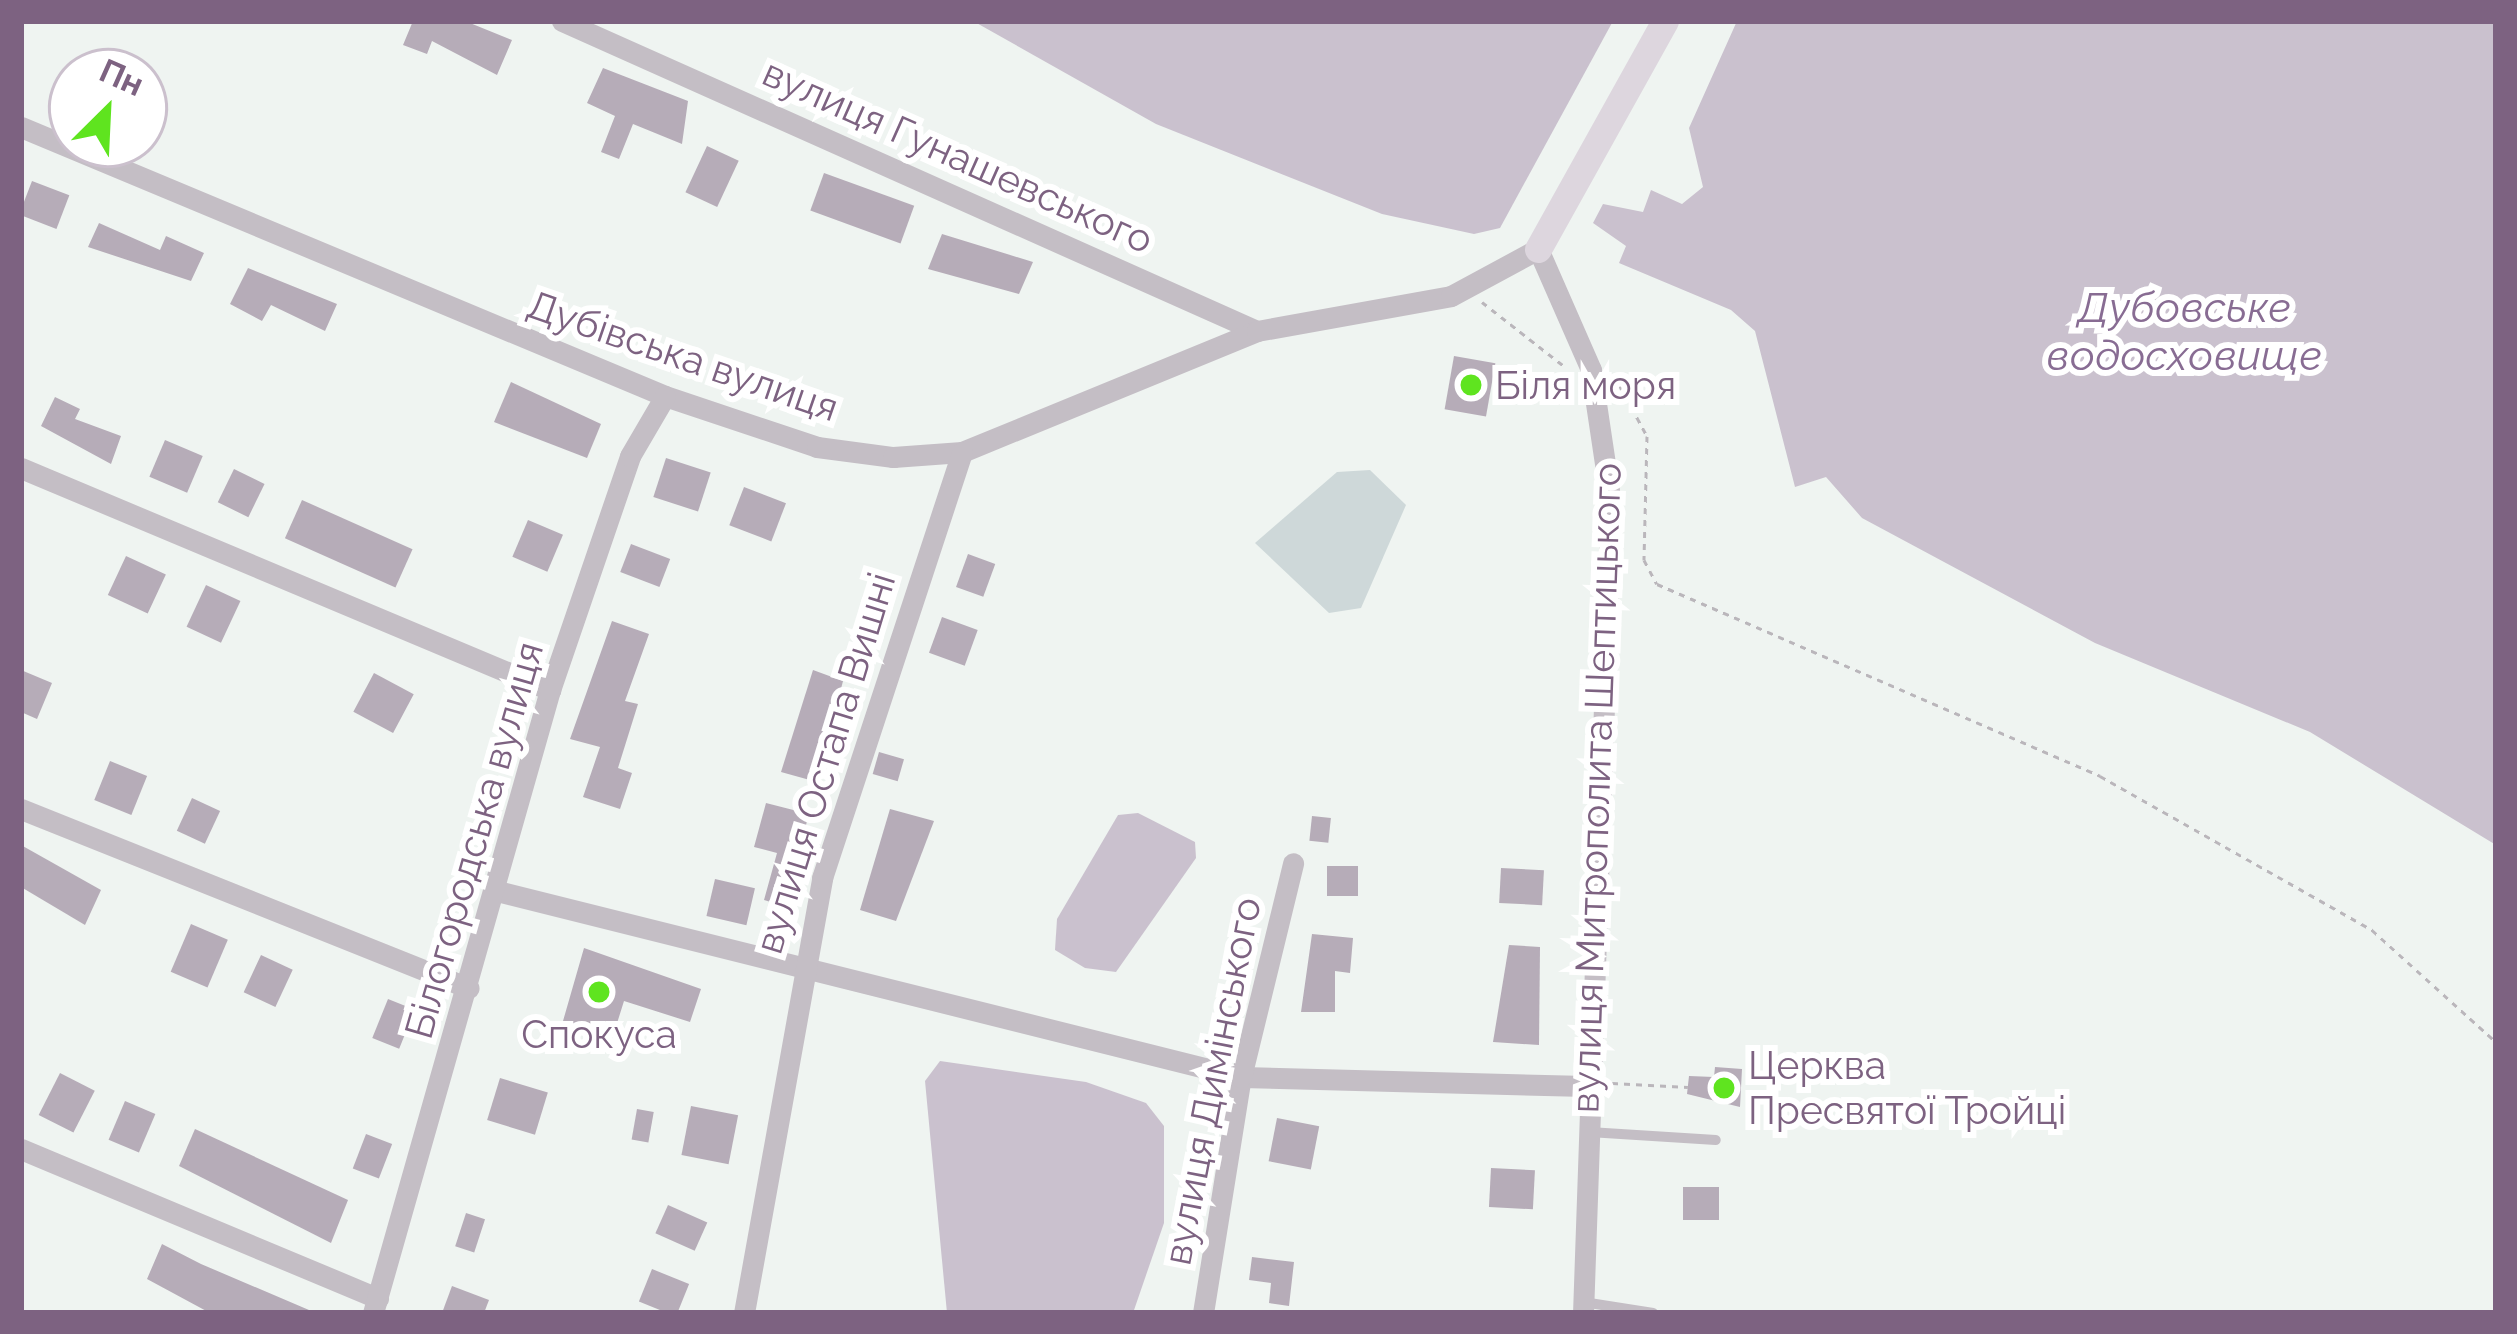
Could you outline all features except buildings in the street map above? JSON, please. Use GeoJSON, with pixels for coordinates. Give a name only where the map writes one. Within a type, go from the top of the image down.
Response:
{"type":"FeatureCollection","features":[{"type":"Feature","properties":{"kind":"street","name":"вулиця Гунашевського"},"geometry":{"type":"LineString","coordinates":[[562,21],[1257,332]]}},
{"type":"Feature","properties":{"kind":"street"},"geometry":{"type":"LineString","coordinates":[[1538,249],[1665,21]]}},
{"type":"Feature","properties":{"kind":"street","name":"Дубівська вулиця"},"geometry":{"type":"LineString","coordinates":[[21,127],[665,396],[817,447],[934,460],[1257,332],[1451,296],[1538,249]]}},
{"type":"Feature","properties":{"kind":"street","name":"вулиця Митрополита Шептицького"},"geometry":{"type":"LineString","coordinates":[[1538,249],[1585,350],[1598,404],[1611,504],[1586,1083],[1583,1308]]}},
{"type":"Feature","properties":{"kind":"street","name":"Білогородська вулиця"},"geometry":{"type":"LineString","coordinates":[[375,1305],[501,892],[550,690],[630,456],[665,396]]}},
{"type":"Feature","properties":{"kind":"street","name":"вулиця Остапа Вишні"},"geometry":{"type":"LineString","coordinates":[[744,1313],[798,973],[859,744],[962,452]]}},
{"type":"Feature","properties":{"kind":"street"},"geometry":{"type":"LineString","coordinates":[[21,468],[550,690]]}},
{"type":"Feature","properties":{"kind":"street"},"geometry":{"type":"LineString","coordinates":[[21,809],[469,988]]}},
{"type":"Feature","properties":{"kind":"street","name":"вулиця Димінського"},"geometry":{"type":"LineString","coordinates":[[1204,1313],[1241,1077],[1293,863]]}},
{"type":"Feature","properties":{"kind":"street"},"geometry":{"type":"LineString","coordinates":[[501,892],[798,973],[1241,1077],[1586,1083]]}},
{"type":"Feature","properties":{"kind":"street"},"geometry":{"type":"LineString","coordinates":[[21,1149],[375,1305]]}},
{"type":"Feature","properties":{"kind":"lane"},"geometry":{"type":"LineString","coordinates":[[1586,1131],[1716,1140]]}},
{"type":"Feature","properties":{"kind":"lane"},"geometry":{"type":"LineString","coordinates":[[1583,1308],[1653,1313]]}},
{"type":"Feature","properties":{"kind":"path"},"geometry":{"type":"LineString","coordinates":[[1451,296],[1489,304],[1526,330],[1598,404]]}},
{"type":"Feature","properties":{"kind":"path"},"geometry":{"type":"LineString","coordinates":[[1585,350],[1639,409],[1644,560],[1657,584],[2100,776],[2372,930],[2496,1042]]}},
{"type":"Feature","properties":{"kind":"path"},"geometry":{"type":"LineString","coordinates":[[1586,1083],[1688,1087]]}},
{"type":"Feature","properties":{"kind":"shaded area"},"geometry":{"type":"Polygon","coordinates":[[[1370,470],[1406,505],[1361,608],[1329,613],[1255,543],[1337,472],[1370,470]]]}},
{"type":"Feature","properties":{"kind":"water"},"geometry":{"type":"Polygon","coordinates":[[[973,21],[1613,21],[1500,228],[1474,234],[1382,214],[1156,124],[973,21]]]}},
{"type":"Feature","properties":{"kind":"water","name":"Дубовське водосховище"},"geometry":{"type":"Polygon","coordinates":[[[1737,21],[2496,21],[2496,845],[2310,732],[2095,643],[1862,518],[1826,477],[1795,487],[1755,331],[1731,310],[1619,263],[1626,246],[1593,223],[1603,204],[1643,212],[1651,190],[1682,204],[1703,187],[1689,128],[1737,21]]]}},
{"type":"Feature","properties":{"kind":"water"},"geometry":{"type":"Polygon","coordinates":[[[1138,813],[1195,842],[1196,858],[1116,972],[1085,968],[1055,950],[1057,919],[1118,815],[1138,813]]]}},
{"type":"Feature","properties":{"kind":"water"},"geometry":{"type":"Polygon","coordinates":[[[940,1061],[1086,1082],[1146,1103],[1164,1126],[1164,1223],[1133,1313],[947,1313],[925,1081],[940,1061]]]}},
{"type":"Feature","properties":{"kind":"place","name":"Біля моря"},"geometry":{"type":"Point","coordinates":[1471,385]}},
{"type":"Feature","properties":{"kind":"place","name":"Спокуса"},"geometry":{"type":"Point","coordinates":[599,992]}},
{"type":"Feature","properties":{"kind":"place","name":"Церква Пресвятої Тройці"},"geometry":{"type":"Point","coordinates":[1724,1088]}}]}
